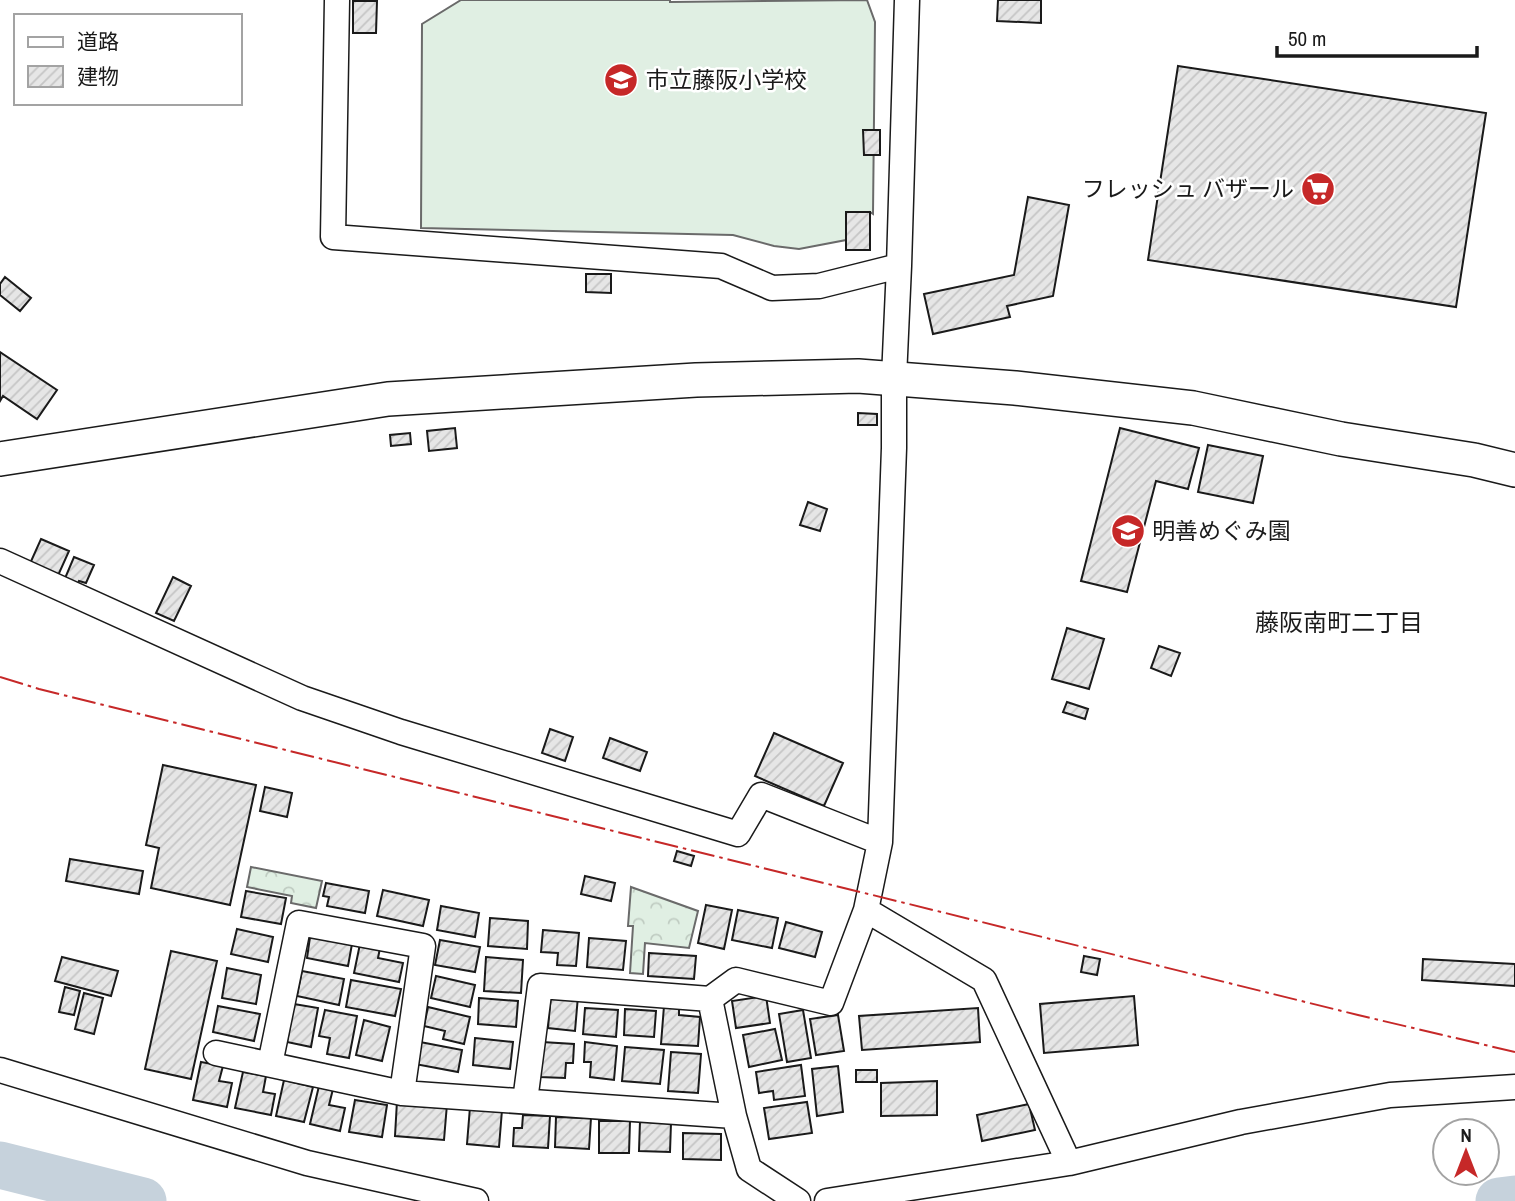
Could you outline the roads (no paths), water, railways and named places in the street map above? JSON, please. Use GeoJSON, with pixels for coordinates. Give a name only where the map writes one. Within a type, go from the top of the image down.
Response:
{"type":"FeatureCollection","features":[{"type":"Feature","properties":{"kind":"street"},"geometry":{"type":"LineString","coordinates":[[337,0],[333,237],[721,266],[772,288],[818,286],[899,266]]}},
{"type":"Feature","properties":{"kind":"street"},"geometry":{"type":"LineString","coordinates":[[525,1101],[540,986],[710,999],[736,981],[831,1003],[866,911],[880,842],[907,0]]}},
{"type":"Feature","properties":{"kind":"street"},"geometry":{"type":"LineString","coordinates":[[0,459],[388,399],[696,380],[858,376],[1015,388],[1193,408],[1341,439],[1474,460],[1515,470]]}},
{"type":"Feature","properties":{"kind":"street"},"geometry":{"type":"LineString","coordinates":[[0,561],[302,698],[401,732],[738,834],[761,795],[880,842]]}},
{"type":"Feature","properties":{"kind":"street"},"geometry":{"type":"LineString","coordinates":[[866,911],[984,981],[1069,1163]]}},
{"type":"Feature","properties":{"kind":"street"},"geometry":{"type":"LineString","coordinates":[[270,1064],[299,923],[423,946],[402,1093]]}},
{"type":"Feature","properties":{"kind":"street"},"geometry":{"type":"LineString","coordinates":[[710,999],[734,1116],[750,1169],[798,1201]]}},
{"type":"Feature","properties":{"kind":"street"},"geometry":{"type":"LineString","coordinates":[[216,1053],[402,1093],[734,1116]]}},
{"type":"Feature","properties":{"kind":"street"},"geometry":{"type":"LineString","coordinates":[[0,1070],[307,1163],[476,1201]]}},
{"type":"Feature","properties":{"kind":"street"},"geometry":{"type":"LineString","coordinates":[[827,1201],[1069,1163],[1241,1122],[1390,1095],[1515,1087]]}},
{"type":"Feature","properties":{"kind":"waterway"},"geometry":{"type":"LineString","coordinates":[[0,1165],[143,1201]]}},
{"type":"Feature","properties":{"kind":"waterway"},"geometry":{"type":"LineString","coordinates":[[1499,1201],[1515,1199]]}},
{"type":"Feature","properties":{"kind":"place","name":"市立藤阪小学校"},"geometry":{"type":"Point","coordinates":[621,80]}},
{"type":"Feature","properties":{"kind":"place","name":"フレッシュ バザール"},"geometry":{"type":"Point","coordinates":[1318,189]}},
{"type":"Feature","properties":{"kind":"place","name":"明善めぐみ園"},"geometry":{"type":"Point","coordinates":[1128,531]}},
{"type":"Feature","properties":{"kind":"district","name":"藤阪南町二丁目"},"geometry":{"type":"Point","coordinates":[1339,623]}}]}
